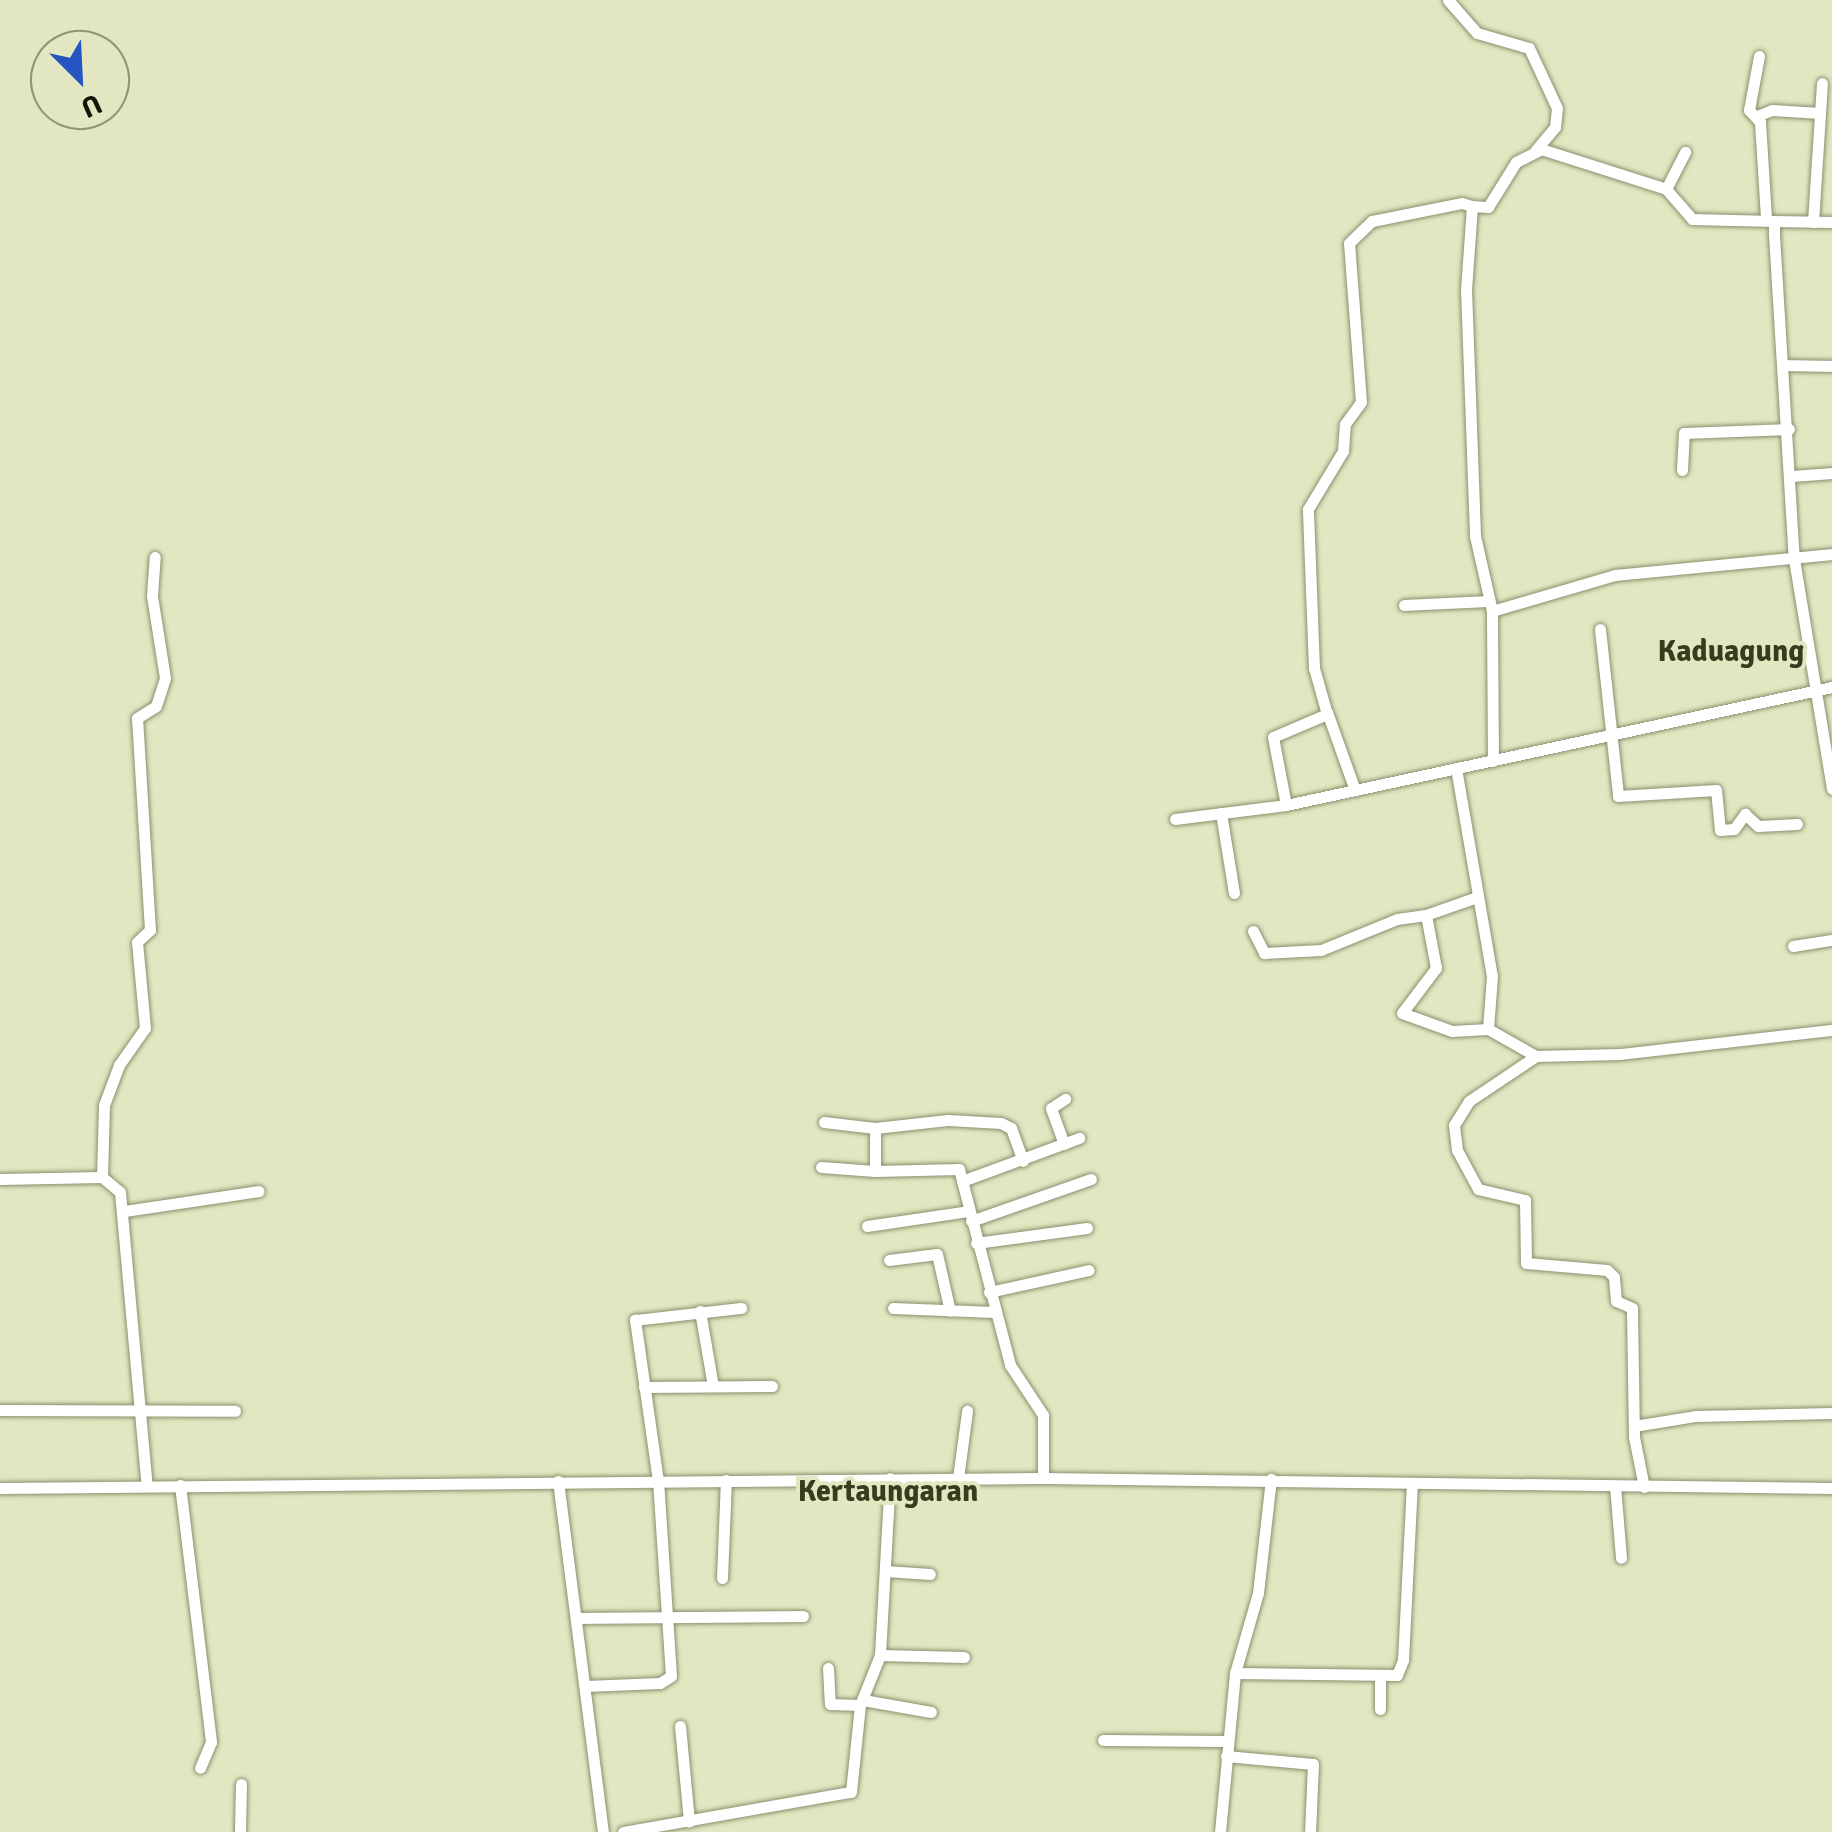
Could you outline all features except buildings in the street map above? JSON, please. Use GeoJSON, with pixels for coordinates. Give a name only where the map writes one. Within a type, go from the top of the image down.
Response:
{"type":"FeatureCollection","features":[{"type":"Feature","properties":{"kind":"street"},"geometry":{"type":"LineString","coordinates":[[1355,790],[1314,668],[1308,516],[1361,402],[1349,243],[1372,221],[1488,207],[1516,162],[1536,150],[1555,127],[1557,108],[1530,48],[1477,33],[1448,0]]}},
{"type":"Feature","properties":{"kind":"street"},"geometry":{"type":"LineString","coordinates":[[1759,56],[1749,108],[1757,116],[1785,365],[1794,559],[1832,789]]}},
{"type":"Feature","properties":{"kind":"street"},"geometry":{"type":"LineString","coordinates":[[1814,222],[1820,113],[1827,98],[1822,84]]}},
{"type":"Feature","properties":{"kind":"street"},"geometry":{"type":"LineString","coordinates":[[1757,116],[1772,110],[1820,113]]}},
{"type":"Feature","properties":{"kind":"street"},"geometry":{"type":"LineString","coordinates":[[1536,150],[1666,190],[1692,219],[1832,222]]}},
{"type":"Feature","properties":{"kind":"street"},"geometry":{"type":"LineString","coordinates":[[1666,190],[1685,152]]}},
{"type":"Feature","properties":{"kind":"street"},"geometry":{"type":"LineString","coordinates":[[1472,206],[1466,288],[1475,536],[1490,606],[1493,761]]}},
{"type":"Feature","properties":{"kind":"street"},"geometry":{"type":"LineString","coordinates":[[1785,365],[1832,366]]}},
{"type":"Feature","properties":{"kind":"street"},"geometry":{"type":"LineString","coordinates":[[1682,470],[1684,433],[1789,429]]}},
{"type":"Feature","properties":{"kind":"street"},"geometry":{"type":"LineString","coordinates":[[1792,476],[1832,474]]}},
{"type":"Feature","properties":{"kind":"street"},"geometry":{"type":"LineString","coordinates":[[1404,604],[1490,606],[1614,575],[1832,554]]}},
{"type":"Feature","properties":{"kind":"street"},"geometry":{"type":"LineString","coordinates":[[102,1176],[104,1106],[119,1066],[145,1028],[137,945],[150,930],[138,718],[156,706],[165,678],[152,596],[155,557]]}},
{"type":"Feature","properties":{"kind":"street"},"geometry":{"type":"LineString","coordinates":[[1600,629],[1618,796],[1716,790],[1720,830],[1734,828],[1746,814],[1758,826],[1797,824]]}},
{"type":"Feature","properties":{"kind":"street"},"geometry":{"type":"LineString","coordinates":[[1175,819],[1286,805],[1832,687]]}},
{"type":"Feature","properties":{"kind":"street"},"geometry":{"type":"LineString","coordinates":[[1286,805],[1273,736],[1321,721],[1327,712]]}},
{"type":"Feature","properties":{"kind":"street"},"geometry":{"type":"LineString","coordinates":[[1456,768],[1492,976],[1488,1030]]}},
{"type":"Feature","properties":{"kind":"street"},"geometry":{"type":"LineString","coordinates":[[1221,813],[1234,893]]}},
{"type":"Feature","properties":{"kind":"street"},"geometry":{"type":"LineString","coordinates":[[1253,932],[1264,953],[1321,950],[1397,919],[1426,915],[1478,897]]}},
{"type":"Feature","properties":{"kind":"street"},"geometry":{"type":"LineString","coordinates":[[1426,915],[1436,968],[1403,1008],[1404,1018],[1452,1032],[1488,1030],[1536,1056]]}},
{"type":"Feature","properties":{"kind":"street"},"geometry":{"type":"LineString","coordinates":[[1792,946],[1832,940]]}},
{"type":"Feature","properties":{"kind":"street"},"geometry":{"type":"LineString","coordinates":[[1644,1487],[1634,1426],[1632,1308],[1616,1301],[1613,1274],[1526,1263],[1526,1200],[1478,1189],[1452,1138],[1469,1101],[1536,1056],[1680,1049],[1832,1030]]}},
{"type":"Feature","properties":{"kind":"street"},"geometry":{"type":"LineString","coordinates":[[1064,1100],[1051,1108],[1064,1144]]}},
{"type":"Feature","properties":{"kind":"street"},"geometry":{"type":"LineString","coordinates":[[824,1122],[875,1128],[948,1120],[1002,1124],[1010,1128],[1023,1160]]}},
{"type":"Feature","properties":{"kind":"street"},"geometry":{"type":"LineString","coordinates":[[875,1128],[875,1171]]}},
{"type":"Feature","properties":{"kind":"street"},"geometry":{"type":"LineString","coordinates":[[962,1181],[1079,1138]]}},
{"type":"Feature","properties":{"kind":"street"},"geometry":{"type":"LineString","coordinates":[[821,1166],[875,1171],[956,1165],[1010,1366],[1043,1415],[1043,1478]]}},
{"type":"Feature","properties":{"kind":"street"},"geometry":{"type":"LineString","coordinates":[[0,1179],[102,1176],[120,1192],[125,1210],[146,1486]]}},
{"type":"Feature","properties":{"kind":"street"},"geometry":{"type":"LineString","coordinates":[[867,1226],[970,1216],[1091,1180]]}},
{"type":"Feature","properties":{"kind":"street"},"geometry":{"type":"LineString","coordinates":[[125,1210],[258,1191]]}},
{"type":"Feature","properties":{"kind":"street"},"geometry":{"type":"LineString","coordinates":[[976,1243],[1087,1228]]}},
{"type":"Feature","properties":{"kind":"street"},"geometry":{"type":"LineString","coordinates":[[889,1260],[937,1254],[950,1311]]}},
{"type":"Feature","properties":{"kind":"street"},"geometry":{"type":"LineString","coordinates":[[989,1292],[1088,1270]]}},
{"type":"Feature","properties":{"kind":"street"},"geometry":{"type":"LineString","coordinates":[[584,1686],[668,1680],[658,1481],[635,1320],[741,1308]]}},
{"type":"Feature","properties":{"kind":"street"},"geometry":{"type":"LineString","coordinates":[[892,1308],[994,1312]]}},
{"type":"Feature","properties":{"kind":"street"},"geometry":{"type":"LineString","coordinates":[[700,1311],[713,1386]]}},
{"type":"Feature","properties":{"kind":"street"},"geometry":{"type":"LineString","coordinates":[[644,1387],[772,1386]]}},
{"type":"Feature","properties":{"kind":"street"},"geometry":{"type":"LineString","coordinates":[[0,1410],[235,1411]]}},
{"type":"Feature","properties":{"kind":"street"},"geometry":{"type":"LineString","coordinates":[[958,1478],[967,1411]]}},
{"type":"Feature","properties":{"kind":"street"},"geometry":{"type":"LineString","coordinates":[[1634,1426],[1696,1416],[1832,1413]]}},
{"type":"Feature","properties":{"kind":"street"},"geometry":{"type":"LineString","coordinates":[[623,1832],[852,1792],[862,1703],[880,1654],[890,1478]]}},
{"type":"Feature","properties":{"kind":"street"},"geometry":{"type":"LineString","coordinates":[[0,1488],[890,1478],[1272,1479],[1832,1488]]}},
{"type":"Feature","properties":{"kind":"street"},"geometry":{"type":"LineString","coordinates":[[1220,1832],[1235,1672],[1258,1593],[1272,1479]]}},
{"type":"Feature","properties":{"kind":"street"},"geometry":{"type":"LineString","coordinates":[[558,1480],[603,1832]]}},
{"type":"Feature","properties":{"kind":"street"},"geometry":{"type":"LineString","coordinates":[[722,1578],[726,1480]]}},
{"type":"Feature","properties":{"kind":"street"},"geometry":{"type":"LineString","coordinates":[[1235,1672],[1380,1677],[1402,1670],[1412,1484]]}},
{"type":"Feature","properties":{"kind":"street"},"geometry":{"type":"LineString","coordinates":[[180,1485],[211,1742],[200,1768]]}},
{"type":"Feature","properties":{"kind":"street"},"geometry":{"type":"LineString","coordinates":[[1614,1486],[1621,1558]]}},
{"type":"Feature","properties":{"kind":"street"},"geometry":{"type":"LineString","coordinates":[[886,1571],[930,1574]]}},
{"type":"Feature","properties":{"kind":"street"},"geometry":{"type":"LineString","coordinates":[[576,1618],[804,1616]]}},
{"type":"Feature","properties":{"kind":"street"},"geometry":{"type":"LineString","coordinates":[[880,1654],[964,1656]]}},
{"type":"Feature","properties":{"kind":"street"},"geometry":{"type":"LineString","coordinates":[[828,1668],[830,1704],[862,1703],[931,1712]]}},
{"type":"Feature","properties":{"kind":"street"},"geometry":{"type":"LineString","coordinates":[[1380,1677],[1380,1710]]}},
{"type":"Feature","properties":{"kind":"street"},"geometry":{"type":"LineString","coordinates":[[680,1726],[689,1822]]}},
{"type":"Feature","properties":{"kind":"street"},"geometry":{"type":"LineString","coordinates":[[1103,1740],[1227,1741]]}},
{"type":"Feature","properties":{"kind":"street"},"geometry":{"type":"LineString","coordinates":[[1226,1756],[1313,1764],[1310,1832]]}},
{"type":"Feature","properties":{"kind":"street"},"geometry":{"type":"LineString","coordinates":[[240,1832],[241,1784]]}},
{"type":"Feature","properties":{"kind":"district","name":"Kaduagung"},"geometry":{"type":"Point","coordinates":[1731,652]}},
{"type":"Feature","properties":{"kind":"district","name":"Kertaungaran"},"geometry":{"type":"Point","coordinates":[888,1492]}}]}
